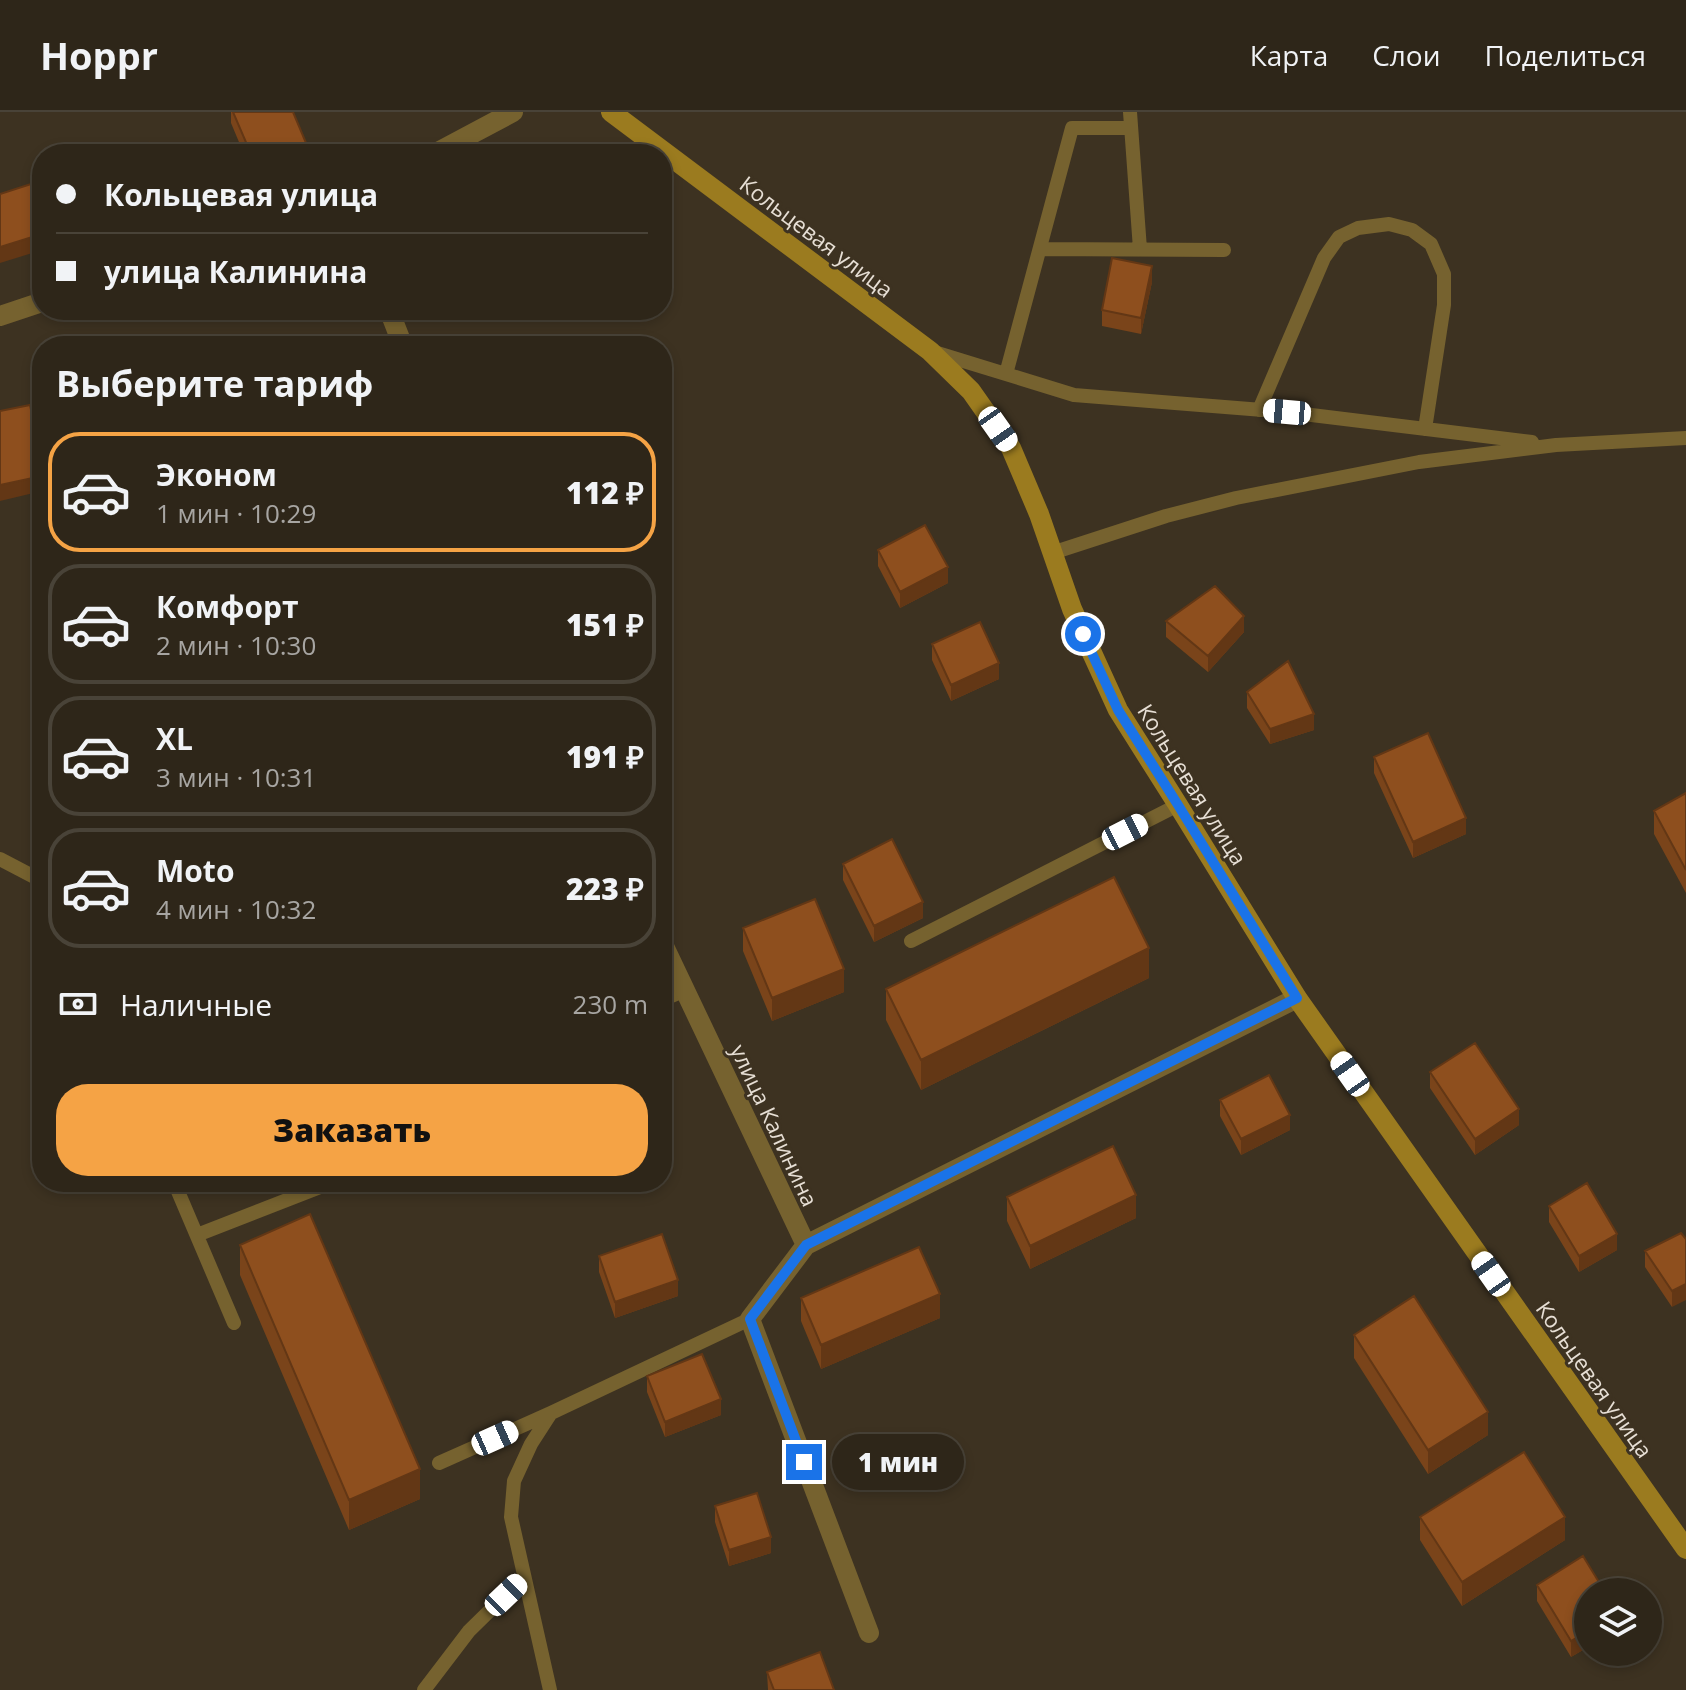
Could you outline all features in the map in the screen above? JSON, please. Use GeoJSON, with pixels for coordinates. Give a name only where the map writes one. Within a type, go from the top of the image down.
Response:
{"type":"FeatureCollection","features":[{"type":"Feature","properties":{"kind":"street"},"geometry":{"type":"LineString","coordinates":[[453,144],[513,112]]}},
{"type":"Feature","properties":{"kind":"street","name":"Кольцевая улица"},"geometry":{"type":"LineString","coordinates":[[611,112],[654,144]]}},
{"type":"Feature","properties":{"kind":"street","name":"Кольцевая улица"},"geometry":{"type":"LineString","coordinates":[[672,158],[930,351],[971,391],[1011,448],[1072,609],[1118,710],[1297,998],[1686,1549]]}},
{"type":"Feature","properties":{"kind":"street"},"geometry":{"type":"LineString","coordinates":[[0,316],[32,305]]}},
{"type":"Feature","properties":{"kind":"street","name":"улица Калинина"},"geometry":{"type":"LineString","coordinates":[[672,963],[806,1245]]}},
{"type":"Feature","properties":{"kind":"street"},"geometry":{"type":"LineString","coordinates":[[869,1633],[750,1319],[806,1245],[1297,998]]}},
{"type":"Feature","properties":{"kind":"lane"},"geometry":{"type":"LineString","coordinates":[[1130,112],[1140,249]]}},
{"type":"Feature","properties":{"kind":"lane"},"geometry":{"type":"LineString","coordinates":[[1006,374],[1072,128],[1131,128]]}},
{"type":"Feature","properties":{"kind":"lane"},"geometry":{"type":"LineString","coordinates":[[1259,410],[1324,258],[1339,237],[1358,228],[1389,224],[1412,230],[1431,244],[1444,274],[1444,305],[1425,429]]}},
{"type":"Feature","properties":{"kind":"lane"},"geometry":{"type":"LineString","coordinates":[[1040,249],[1224,250]]}},
{"type":"Feature","properties":{"kind":"lane"},"geometry":{"type":"LineString","coordinates":[[930,351],[1074,395],[1259,410],[1556,445]]}},
{"type":"Feature","properties":{"kind":"lane"},"geometry":{"type":"LineString","coordinates":[[1052,553],[1166,516],[1236,498],[1419,462],[1556,445],[1686,438]]}},
{"type":"Feature","properties":{"kind":"lane"},"geometry":{"type":"LineString","coordinates":[[911,941],[1178,805]]}},
{"type":"Feature","properties":{"kind":"lane"},"geometry":{"type":"LineString","coordinates":[[0,859],[32,876]]}},
{"type":"Feature","properties":{"kind":"lane"},"geometry":{"type":"LineString","coordinates":[[672,996],[685,990]]}},
{"type":"Feature","properties":{"kind":"lane"},"geometry":{"type":"LineString","coordinates":[[178,1192],[234,1323]]}},
{"type":"Feature","properties":{"kind":"lane"},"geometry":{"type":"LineString","coordinates":[[197,1235],[307,1192]]}},
{"type":"Feature","properties":{"kind":"lane"},"geometry":{"type":"LineString","coordinates":[[439,1463],[750,1319]]}},
{"type":"Feature","properties":{"kind":"lane"},"geometry":{"type":"LineString","coordinates":[[550,1690],[511,1517],[514,1481],[531,1444],[551,1413]]}},
{"type":"Feature","properties":{"kind":"lane"},"geometry":{"type":"LineString","coordinates":[[424,1690],[469,1631],[524,1577]]}},
{"type":"Feature","properties":{"kind":"building"},"geometry":{"type":"Polygon","coordinates":[[[233,112],[293,112],[306,144],[247,144],[233,112]]]}},
{"type":"Feature","properties":{"kind":"building"},"geometry":{"type":"Polygon","coordinates":[[[31,184],[32,237],[0,247],[0,194],[31,184]]]}},
{"type":"Feature","properties":{"kind":"building"},"geometry":{"type":"Polygon","coordinates":[[[1112,258],[1152,266],[1141,318],[1102,310],[1112,258]]]}},
{"type":"Feature","properties":{"kind":"building"},"geometry":{"type":"Polygon","coordinates":[[[30,405],[32,478],[0,485],[0,411],[30,405]]]}},
{"type":"Feature","properties":{"kind":"building"},"geometry":{"type":"Polygon","coordinates":[[[925,525],[948,567],[900,592],[878,550],[925,525]]]}},
{"type":"Feature","properties":{"kind":"building"},"geometry":{"type":"Polygon","coordinates":[[[1215,586],[1244,616],[1208,656],[1166,621],[1215,586]]]}},
{"type":"Feature","properties":{"kind":"building"},"geometry":{"type":"Polygon","coordinates":[[[980,622],[999,663],[951,685],[932,644],[980,622]]]}},
{"type":"Feature","properties":{"kind":"building"},"geometry":{"type":"Polygon","coordinates":[[[1288,661],[1314,714],[1270,729],[1247,692],[1288,661]]]}},
{"type":"Feature","properties":{"kind":"building"},"geometry":{"type":"Polygon","coordinates":[[[1428,733],[1466,818],[1413,842],[1374,757],[1428,733]]]}},
{"type":"Feature","properties":{"kind":"building"},"geometry":{"type":"Polygon","coordinates":[[[1686,793],[1686,870],[1654,811],[1686,793]]]}},
{"type":"Feature","properties":{"kind":"building"},"geometry":{"type":"Polygon","coordinates":[[[892,839],[923,902],[874,926],[843,864],[892,839]]]}},
{"type":"Feature","properties":{"kind":"building"},"geometry":{"type":"Polygon","coordinates":[[[1114,877],[1149,948],[921,1060],[886,989],[1114,877]]]}},
{"type":"Feature","properties":{"kind":"building"},"geometry":{"type":"Polygon","coordinates":[[[815,899],[844,969],[772,998],[743,928],[815,899]]]}},
{"type":"Feature","properties":{"kind":"building"},"geometry":{"type":"Polygon","coordinates":[[[1475,1043],[1519,1109],[1475,1139],[1430,1072],[1475,1043]]]}},
{"type":"Feature","properties":{"kind":"building"},"geometry":{"type":"Polygon","coordinates":[[[1269,1075],[1290,1115],[1241,1139],[1220,1100],[1269,1075]]]}},
{"type":"Feature","properties":{"kind":"building"},"geometry":{"type":"Polygon","coordinates":[[[1113,1146],[1136,1195],[1030,1246],[1007,1197],[1113,1146]]]}},
{"type":"Feature","properties":{"kind":"building"},"geometry":{"type":"Polygon","coordinates":[[[1587,1183],[1617,1234],[1579,1256],[1549,1206],[1587,1183]]]}},
{"type":"Feature","properties":{"kind":"building"},"geometry":{"type":"Polygon","coordinates":[[[310,1214],[420,1469],[349,1500],[240,1245],[310,1214]]]}},
{"type":"Feature","properties":{"kind":"building"},"geometry":{"type":"Polygon","coordinates":[[[1681,1233],[1686,1239],[1686,1284],[1672,1291],[1645,1251],[1681,1233]]]}},
{"type":"Feature","properties":{"kind":"building"},"geometry":{"type":"Polygon","coordinates":[[[662,1234],[678,1280],[615,1302],[599,1256],[662,1234]]]}},
{"type":"Feature","properties":{"kind":"building"},"geometry":{"type":"Polygon","coordinates":[[[919,1247],[940,1294],[821,1345],[801,1298],[919,1247]]]}},
{"type":"Feature","properties":{"kind":"building"},"geometry":{"type":"Polygon","coordinates":[[[1414,1296],[1488,1412],[1428,1450],[1354,1335],[1414,1296]]]}},
{"type":"Feature","properties":{"kind":"building"},"geometry":{"type":"Polygon","coordinates":[[[702,1354],[721,1399],[665,1422],[647,1376],[702,1354]]]}},
{"type":"Feature","properties":{"kind":"building"},"geometry":{"type":"Polygon","coordinates":[[[1524,1452],[1565,1517],[1462,1582],[1420,1517],[1524,1452]]]}},
{"type":"Feature","properties":{"kind":"building"},"geometry":{"type":"Polygon","coordinates":[[[757,1493],[771,1537],[729,1550],[715,1506],[757,1493]]]}},
{"type":"Feature","properties":{"kind":"building"},"geometry":{"type":"Polygon","coordinates":[[[1583,1556],[1596,1578],[1574,1578],[1574,1639],[1571,1641],[1537,1585],[1583,1556]]]}},
{"type":"Feature","properties":{"kind":"building"},"geometry":{"type":"Polygon","coordinates":[[[820,1652],[834,1690],[774,1690],[767,1672],[820,1652]]]}},
{"type":"Feature","properties":{"kind":"route"},"geometry":{"type":"LineString","coordinates":[[804,1462],[750,1319],[806,1245],[1297,998],[1118,710],[1083,634]]}}]}
